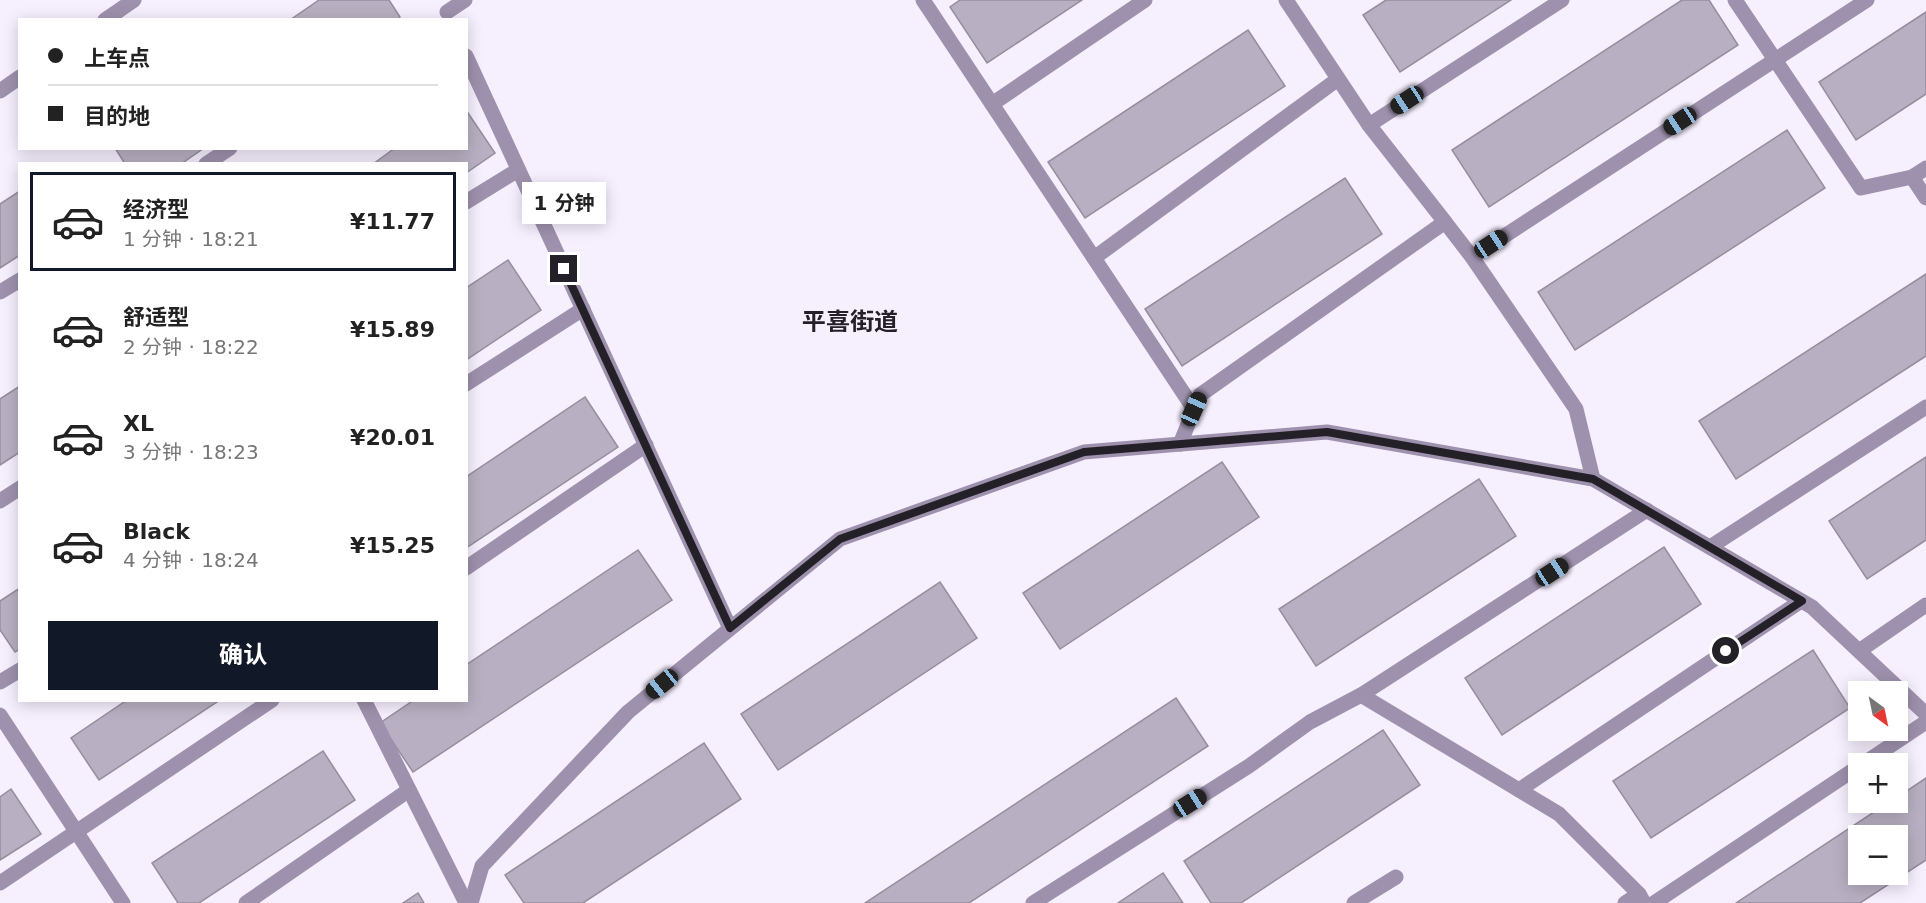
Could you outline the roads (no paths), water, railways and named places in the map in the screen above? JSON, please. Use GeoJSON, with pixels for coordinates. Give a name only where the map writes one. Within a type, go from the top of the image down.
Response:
{"type":"FeatureCollection","features":[{"type":"Feature","properties":{"kind":"street"},"geometry":{"type":"LineString","coordinates":[[108,18],[134,0]]}},
{"type":"Feature","properties":{"kind":"street"},"geometry":{"type":"LineString","coordinates":[[444,17],[465,0]]}},
{"type":"Feature","properties":{"kind":"street"},"geometry":{"type":"LineString","coordinates":[[923,0],[1194,409]]}},
{"type":"Feature","properties":{"kind":"street"},"geometry":{"type":"LineString","coordinates":[[992,104],[1146,0]]}},
{"type":"Feature","properties":{"kind":"street"},"geometry":{"type":"LineString","coordinates":[[1286,0],[1369,125],[1472,257],[1576,409],[1593,479]]}},
{"type":"Feature","properties":{"kind":"street"},"geometry":{"type":"LineString","coordinates":[[1369,125],[1562,0]]}},
{"type":"Feature","properties":{"kind":"street"},"geometry":{"type":"LineString","coordinates":[[1735,0],[1862,188],[1912,177],[1926,168]]}},
{"type":"Feature","properties":{"kind":"street"},"geometry":{"type":"LineString","coordinates":[[1472,257],[1867,0]]}},
{"type":"Feature","properties":{"kind":"street"},"geometry":{"type":"LineString","coordinates":[[468,60],[730,628]]}},
{"type":"Feature","properties":{"kind":"street"},"geometry":{"type":"LineString","coordinates":[[0,91],[18,78]]}},
{"type":"Feature","properties":{"kind":"street"},"geometry":{"type":"LineString","coordinates":[[1094,258],[1338,79]]}},
{"type":"Feature","properties":{"kind":"street"},"geometry":{"type":"LineString","coordinates":[[209,162],[227,150]]}},
{"type":"Feature","properties":{"kind":"street"},"geometry":{"type":"LineString","coordinates":[[468,201],[518,170]]}},
{"type":"Feature","properties":{"kind":"street"},"geometry":{"type":"LineString","coordinates":[[1912,177],[1926,198]]}},
{"type":"Feature","properties":{"kind":"street"},"geometry":{"type":"LineString","coordinates":[[1180,444],[1200,395],[1445,222]]}},
{"type":"Feature","properties":{"kind":"street"},"geometry":{"type":"LineString","coordinates":[[0,292],[18,281]]}},
{"type":"Feature","properties":{"kind":"street"},"geometry":{"type":"LineString","coordinates":[[468,383],[583,309]]}},
{"type":"Feature","properties":{"kind":"street"},"geometry":{"type":"LineString","coordinates":[[1710,547],[1926,407]]}},
{"type":"Feature","properties":{"kind":"street"},"geometry":{"type":"LineString","coordinates":[[471,903],[482,866],[628,712],[840,539],[1084,452],[1327,432],[1593,479],[1812,607],[1926,714]]}},
{"type":"Feature","properties":{"kind":"street"},"geometry":{"type":"LineString","coordinates":[[468,567],[646,445]]}},
{"type":"Feature","properties":{"kind":"street"},"geometry":{"type":"LineString","coordinates":[[0,501],[18,489]]}},
{"type":"Feature","properties":{"kind":"street"},"geometry":{"type":"LineString","coordinates":[[1033,903],[1249,766],[1310,722],[1361,695],[1647,510]]}},
{"type":"Feature","properties":{"kind":"street"},"geometry":{"type":"LineString","coordinates":[[1519,790],[1802,601]]}},
{"type":"Feature","properties":{"kind":"street"},"geometry":{"type":"LineString","coordinates":[[1859,651],[1926,605]]}},
{"type":"Feature","properties":{"kind":"street"},"geometry":{"type":"LineString","coordinates":[[0,682],[18,671]]}},
{"type":"Feature","properties":{"kind":"street"},"geometry":{"type":"LineString","coordinates":[[1361,695],[1559,814],[1641,899],[1625,903]]}},
{"type":"Feature","properties":{"kind":"street"},"geometry":{"type":"LineString","coordinates":[[0,883],[269,702]]}},
{"type":"Feature","properties":{"kind":"street"},"geometry":{"type":"LineString","coordinates":[[365,702],[466,903]]}},
{"type":"Feature","properties":{"kind":"street"},"geometry":{"type":"LineString","coordinates":[[0,716],[123,903]]}},
{"type":"Feature","properties":{"kind":"street"},"geometry":{"type":"LineString","coordinates":[[1880,753],[1926,722]]}},
{"type":"Feature","properties":{"kind":"street"},"geometry":{"type":"LineString","coordinates":[[1654,903],[1848,774]]}},
{"type":"Feature","properties":{"kind":"street"},"geometry":{"type":"LineString","coordinates":[[246,903],[409,790]]}},
{"type":"Feature","properties":{"kind":"street"},"geometry":{"type":"LineString","coordinates":[[1354,903],[1396,878]]}},
{"type":"Feature","properties":{"kind":"district","name":"平喜街道"},"geometry":{"type":"Point","coordinates":[850,322]}}]}
